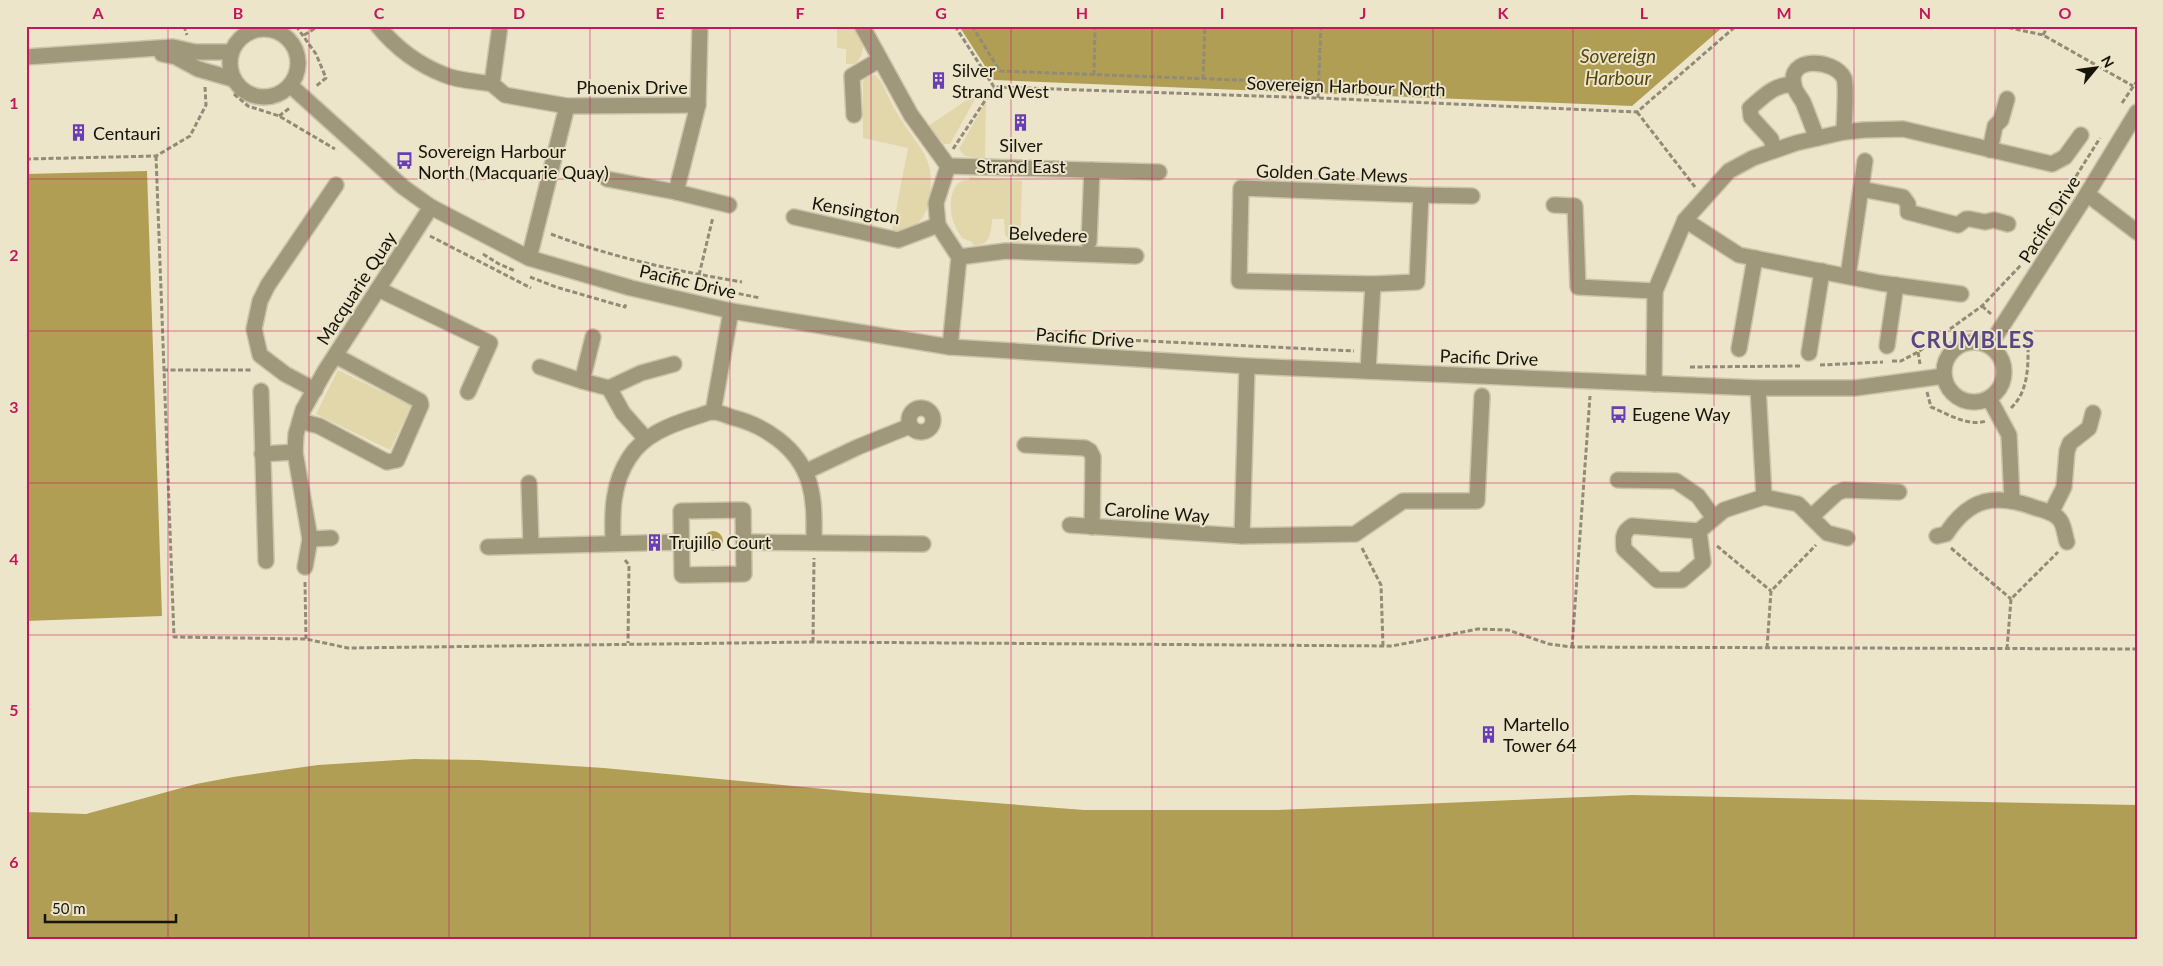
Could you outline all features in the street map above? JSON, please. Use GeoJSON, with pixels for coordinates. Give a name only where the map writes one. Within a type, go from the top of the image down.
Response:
{"type":"FeatureCollection","features":[{"type":"Feature","properties":{"kind":"street","name":"Phoenix Drive"},"geometry":{"type":"LineString","coordinates":[[378,26],[414,59],[446,76],[492,84],[505,96],[567,106],[698,105]]}},
{"type":"Feature","properties":{"kind":"street"},"geometry":{"type":"LineString","coordinates":[[492,84],[500,26]]}},
{"type":"Feature","properties":{"kind":"street","name":"Phoenix Drive"},"geometry":{"type":"LineString","coordinates":[[676,192],[698,105],[700,26]]}},
{"type":"Feature","properties":{"kind":"street"},"geometry":{"type":"LineString","coordinates":[[862,26],[879,60],[911,115],[948,166]]}},
{"type":"Feature","properties":{"kind":"street"},"geometry":{"type":"LineString","coordinates":[[269,28],[288,38],[298,56],[299,66],[291,86],[282,93],[272,97],[260,98],[249,95],[233,79],[230,70],[231,52],[237,41],[246,34],[257,29],[269,28]]}},
{"type":"Feature","properties":{"kind":"street"},"geometry":{"type":"LineString","coordinates":[[26,57],[173,46],[196,52],[231,52]]}},
{"type":"Feature","properties":{"kind":"street"},"geometry":{"type":"LineString","coordinates":[[141,49],[176,57],[198,69],[233,79]]}},
{"type":"Feature","properties":{"kind":"street"},"geometry":{"type":"LineString","coordinates":[[854,115],[852,76],[879,60]]}},
{"type":"Feature","properties":{"kind":"street"},"geometry":{"type":"LineString","coordinates":[[1817,138],[1804,104],[1794,85],[1795,72],[1799,65],[1810,62],[1836,68],[1845,79],[1844,132]]}},
{"type":"Feature","properties":{"kind":"street"},"geometry":{"type":"LineString","coordinates":[[1774,150],[1771,139],[1751,118],[1750,108],[1773,88],[1784,84],[1794,85]]}},
{"type":"Feature","properties":{"kind":"street","name":"Pacific Drive"},"geometry":{"type":"LineString","coordinates":[[291,86],[403,187],[431,207],[529,258],[631,288],[731,311],[950,347],[1247,366],[1758,388],[1854,388],[1944,376]]}},
{"type":"Feature","properties":{"kind":"street"},"geometry":{"type":"LineString","coordinates":[[1990,150],[1995,126],[2002,120],[2007,99]]}},
{"type":"Feature","properties":{"kind":"street","name":"Phoenix Drive"},"geometry":{"type":"LineString","coordinates":[[529,258],[567,106]]}},
{"type":"Feature","properties":{"kind":"street","name":"Pacific Drive"},"geometry":{"type":"LineString","coordinates":[[1990,345],[2137,112]]}},
{"type":"Feature","properties":{"kind":"street"},"geometry":{"type":"LineString","coordinates":[[1654,384],[1655,290],[1684,220],[1729,171],[1753,158],[1774,150],[1844,132],[1903,129],[2036,162],[2052,164],[2065,157],[2081,135]]}},
{"type":"Feature","properties":{"kind":"street"},"geometry":{"type":"LineString","coordinates":[[1848,276],[1865,161]]}},
{"type":"Feature","properties":{"kind":"street"},"geometry":{"type":"LineString","coordinates":[[948,166],[1159,172]]}},
{"type":"Feature","properties":{"kind":"street"},"geometry":{"type":"LineString","coordinates":[[948,166],[936,203],[938,225],[959,257],[950,347]]}},
{"type":"Feature","properties":{"kind":"street"},"geometry":{"type":"LineString","coordinates":[[1089,242],[1092,170]]}},
{"type":"Feature","properties":{"kind":"street"},"geometry":{"type":"LineString","coordinates":[[607,179],[676,192],[723,204]]}},
{"type":"Feature","properties":{"kind":"street"},"geometry":{"type":"LineString","coordinates":[[314,390],[284,374],[260,355],[254,329],[260,301],[336,185]]}},
{"type":"Feature","properties":{"kind":"street","name":"Golden Gate Mews"},"geometry":{"type":"LineString","coordinates":[[1421,195],[1417,282],[1373,284],[1239,281],[1241,188],[1472,196]]}},
{"type":"Feature","properties":{"kind":"street"},"geometry":{"type":"LineString","coordinates":[[1861,189],[1902,197],[1908,204],[1908,212],[1958,225],[1966,219],[1985,222],[1994,220],[2008,224]]}},
{"type":"Feature","properties":{"kind":"street"},"geometry":{"type":"LineString","coordinates":[[2087,194],[2137,232]]}},
{"type":"Feature","properties":{"kind":"street"},"geometry":{"type":"LineString","coordinates":[[1554,205],[1575,206],[1578,287],[1655,290]]}},
{"type":"Feature","properties":{"kind":"street","name":"Macquarie Quay"},"geometry":{"type":"LineString","coordinates":[[305,567],[310,539],[296,452],[296,434],[300,421],[314,390],[431,207]]}},
{"type":"Feature","properties":{"kind":"street","name":"Kensington"},"geometry":{"type":"LineString","coordinates":[[794,217],[898,240],[938,225]]}},
{"type":"Feature","properties":{"kind":"street"},"geometry":{"type":"LineString","coordinates":[[1684,220],[1740,255],[1880,283],[1961,294]]}},
{"type":"Feature","properties":{"kind":"street","name":"Belvedere"},"geometry":{"type":"LineString","coordinates":[[959,257],[1006,251],[1136,256]]}},
{"type":"Feature","properties":{"kind":"street"},"geometry":{"type":"LineString","coordinates":[[1739,349],[1755,258]]}},
{"type":"Feature","properties":{"kind":"street"},"geometry":{"type":"LineString","coordinates":[[1807,362],[1822,271]]}},
{"type":"Feature","properties":{"kind":"street"},"geometry":{"type":"LineString","coordinates":[[1368,371],[1367,351],[1373,284]]}},
{"type":"Feature","properties":{"kind":"street"},"geometry":{"type":"LineString","coordinates":[[1887,346],[1896,285]]}},
{"type":"Feature","properties":{"kind":"street"},"geometry":{"type":"LineString","coordinates":[[378,289],[490,342],[468,392]]}},
{"type":"Feature","properties":{"kind":"street"},"geometry":{"type":"LineString","coordinates":[[713,412],[731,311]]}},
{"type":"Feature","properties":{"kind":"street"},"geometry":{"type":"LineString","coordinates":[[582,381],[593,337]]}},
{"type":"Feature","properties":{"kind":"street"},"geometry":{"type":"LineString","coordinates":[[1979,341],[1990,345],[2001,357],[2005,372],[1998,392],[1989,398],[1973,402],[1957,397],[1951,391],[1944,376],[1945,364],[1949,354],[1957,346],[1979,341]]}},
{"type":"Feature","properties":{"kind":"street"},"geometry":{"type":"LineString","coordinates":[[300,421],[319,426],[387,462],[397,460],[421,405],[420,401],[336,356]]}},
{"type":"Feature","properties":{"kind":"street"},"geometry":{"type":"LineString","coordinates":[[540,367],[609,388],[641,373],[674,364]]}},
{"type":"Feature","properties":{"kind":"street"},"geometry":{"type":"LineString","coordinates":[[1242,536],[1247,366]]}},
{"type":"Feature","properties":{"kind":"street"},"geometry":{"type":"LineString","coordinates":[[609,388],[623,413],[646,439]]}},
{"type":"Feature","properties":{"kind":"street"},"geometry":{"type":"LineString","coordinates":[[1758,388],[1764,497]]}},
{"type":"Feature","properties":{"kind":"street"},"geometry":{"type":"LineString","coordinates":[[260,391],[266,561]]}},
{"type":"Feature","properties":{"kind":"street"},"geometry":{"type":"LineString","coordinates":[[1355,534],[1403,501],[1477,501],[1482,396]]}},
{"type":"Feature","properties":{"kind":"street"},"geometry":{"type":"LineString","coordinates":[[1989,398],[2009,435],[2012,500]]}},
{"type":"Feature","properties":{"kind":"street"},"geometry":{"type":"LineString","coordinates":[[613,542],[612,510],[618,481],[629,457],[646,439],[664,428],[713,412],[752,422],[778,438],[797,458],[805,472],[814,504],[814,542]]}},
{"type":"Feature","properties":{"kind":"street"},"geometry":{"type":"LineString","coordinates":[[2051,513],[2064,487],[2066,451],[2070,443],[2089,428],[2093,413]]}},
{"type":"Feature","properties":{"kind":"street"},"geometry":{"type":"LineString","coordinates":[[805,472],[858,447],[910,426]]}},
{"type":"Feature","properties":{"kind":"street"},"geometry":{"type":"LineString","coordinates":[[1025,445],[1085,448],[1090,451],[1093,457],[1092,527]]}},
{"type":"Feature","properties":{"kind":"street"},"geometry":{"type":"LineString","coordinates":[[262,454],[296,452]]}},
{"type":"Feature","properties":{"kind":"street"},"geometry":{"type":"LineString","coordinates":[[1618,480],[1676,482],[1698,496],[1714,518]]}},
{"type":"Feature","properties":{"kind":"street"},"geometry":{"type":"LineString","coordinates":[[529,483],[531,545]]}},
{"type":"Feature","properties":{"kind":"street"},"geometry":{"type":"LineString","coordinates":[[1811,518],[1837,493],[1844,490],[1899,492]]}},
{"type":"Feature","properties":{"kind":"street"},"geometry":{"type":"LineString","coordinates":[[1699,531],[1703,562],[1682,580],[1657,580],[1624,549],[1623,536],[1632,526],[1699,531],[1724,510],[1764,497],[1798,504],[1827,533],[1846,538]]}},
{"type":"Feature","properties":{"kind":"street"},"geometry":{"type":"LineString","coordinates":[[1937,536],[1946,534],[1956,519],[1980,501],[2012,500],[2051,513],[2060,520],[2067,542]]}},
{"type":"Feature","properties":{"kind":"street"},"geometry":{"type":"LineString","coordinates":[[743,510],[744,542],[744,574],[682,575],[681,511],[743,510]]}},
{"type":"Feature","properties":{"kind":"street","name":"Caroline Way"},"geometry":{"type":"LineString","coordinates":[[1070,525],[1242,536],[1355,534]]}},
{"type":"Feature","properties":{"kind":"street"},"geometry":{"type":"LineString","coordinates":[[310,539],[331,538]]}},
{"type":"Feature","properties":{"kind":"street"},"geometry":{"type":"LineString","coordinates":[[488,547],[613,542],[682,542]]}},
{"type":"Feature","properties":{"kind":"street"},"geometry":{"type":"LineString","coordinates":[[744,542],[924,544]]}},
{"type":"Feature","properties":{"kind":"path"},"geometry":{"type":"LineString","coordinates":[[184,26],[196,52]]}},
{"type":"Feature","properties":{"kind":"path"},"geometry":{"type":"LineString","coordinates":[[296,26],[316,54],[326,78],[304,97]]}},
{"type":"Feature","properties":{"kind":"path"},"geometry":{"type":"LineString","coordinates":[[304,35],[319,26]]}},
{"type":"Feature","properties":{"kind":"path"},"geometry":{"type":"LineString","coordinates":[[948,166],[954,149],[994,87],[955,26]]}},
{"type":"Feature","properties":{"kind":"path"},"geometry":{"type":"LineString","coordinates":[[972,26],[1000,71],[1318,83]]}},
{"type":"Feature","properties":{"kind":"path"},"geometry":{"type":"LineString","coordinates":[[1094,74],[1095,26]]}},
{"type":"Feature","properties":{"kind":"path"},"geometry":{"type":"LineString","coordinates":[[1203,79],[1205,26]]}},
{"type":"Feature","properties":{"kind":"path"},"geometry":{"type":"LineString","coordinates":[[1318,98],[1321,26]]}},
{"type":"Feature","properties":{"kind":"path"},"geometry":{"type":"LineString","coordinates":[[1703,198],[1637,112],[1736,26]]}},
{"type":"Feature","properties":{"kind":"path"},"geometry":{"type":"LineString","coordinates":[[2001,26],[2043,35],[2133,86]]}},
{"type":"Feature","properties":{"kind":"path"},"geometry":{"type":"LineString","coordinates":[[2043,35],[2048,26]]}},
{"type":"Feature","properties":{"kind":"path"},"geometry":{"type":"LineString","coordinates":[[26,159],[156,156],[190,136],[206,105],[204,81],[198,69]]}},
{"type":"Feature","properties":{"kind":"path"},"geometry":{"type":"LineString","coordinates":[[2120,107],[2137,81]]}},
{"type":"Feature","properties":{"kind":"path","name":"Sovereign Harbour North"},"geometry":{"type":"LineString","coordinates":[[994,87],[1318,98],[1637,112]]}},
{"type":"Feature","properties":{"kind":"path"},"geometry":{"type":"LineString","coordinates":[[2044,229],[2104,131]]}},
{"type":"Feature","properties":{"kind":"path"},"geometry":{"type":"LineString","coordinates":[[156,156],[174,637],[306,639],[348,648],[812,642],[1392,646],[1478,629],[1508,630],[1549,644],[1572,647],[2137,649]]}},
{"type":"Feature","properties":{"kind":"path"},"geometry":{"type":"LineString","coordinates":[[699,275],[723,204]]}},
{"type":"Feature","properties":{"kind":"path"},"geometry":{"type":"LineString","coordinates":[[417,229],[494,271],[531,288]]}},
{"type":"Feature","properties":{"kind":"path"},"geometry":{"type":"LineString","coordinates":[[536,229],[593,250],[699,275],[742,282]]}},
{"type":"Feature","properties":{"kind":"path"},"geometry":{"type":"LineString","coordinates":[[1681,367],[1718,368],[1807,362],[1901,361],[1918,352],[1982,306],[2024,261]]}},
{"type":"Feature","properties":{"kind":"path"},"geometry":{"type":"LineString","coordinates":[[697,285],[763,298]]}},
{"type":"Feature","properties":{"kind":"path"},"geometry":{"type":"LineString","coordinates":[[1102,339],[1367,351]]}},
{"type":"Feature","properties":{"kind":"path"},"geometry":{"type":"LineString","coordinates":[[2009,409],[2016,403],[2028,374],[2028,339]]}},
{"type":"Feature","properties":{"kind":"path"},"geometry":{"type":"LineString","coordinates":[[163,370],[245,368],[284,374]]}},
{"type":"Feature","properties":{"kind":"path"},"geometry":{"type":"LineString","coordinates":[[1572,647],[1589,397],[1605,382]]}},
{"type":"Feature","properties":{"kind":"path"},"geometry":{"type":"LineString","coordinates":[[1928,398],[1931,407],[1961,420],[1979,424],[1991,420]]}},
{"type":"Feature","properties":{"kind":"path"},"geometry":{"type":"LineString","coordinates":[[1699,531],[1771,591]]}},
{"type":"Feature","properties":{"kind":"path"},"geometry":{"type":"LineString","coordinates":[[1767,648],[1771,591],[1827,533]]}},
{"type":"Feature","properties":{"kind":"path"},"geometry":{"type":"LineString","coordinates":[[1355,534],[1381,584],[1383,646]]}},
{"type":"Feature","properties":{"kind":"path"},"geometry":{"type":"LineString","coordinates":[[1937,536],[2011,600]]}},
{"type":"Feature","properties":{"kind":"path"},"geometry":{"type":"LineString","coordinates":[[613,542],[629,565],[628,643]]}},
{"type":"Feature","properties":{"kind":"path"},"geometry":{"type":"LineString","coordinates":[[812,642],[814,542]]}},
{"type":"Feature","properties":{"kind":"path"},"geometry":{"type":"LineString","coordinates":[[2007,649],[2011,600],[2067,542]]}},
{"type":"Feature","properties":{"kind":"path"},"geometry":{"type":"LineString","coordinates":[[305,567],[306,639]]}},
{"type":"Feature","properties":{"kind":"shaded area"},"geometry":{"type":"Polygon","coordinates":[[[837,26],[857,26],[863,41],[863,51],[854,64],[846,64],[846,49],[837,48],[837,26]]]}},
{"type":"Feature","properties":{"kind":"shaded area"},"geometry":{"type":"Polygon","coordinates":[[[875,75],[880,80],[899,116],[922,150],[929,167],[931,184],[925,212],[916,224],[902,232],[892,231],[908,148],[863,138],[863,82],[866,76],[875,75]]]}},
{"type":"Feature","properties":{"kind":"shaded area"},"geometry":{"type":"Polygon","coordinates":[[[979,92],[950,144],[944,144],[928,126],[979,92]]]}},
{"type":"Feature","properties":{"kind":"shaded area"},"geometry":{"type":"Polygon","coordinates":[[[986,101],[985,159],[965,156],[959,149],[986,101]]]}},
{"type":"Feature","properties":{"kind":"shaded area"},"geometry":{"type":"Polygon","coordinates":[[[970,177],[1022,181],[1020,243],[1013,242],[1005,235],[1004,219],[992,219],[989,238],[979,245],[973,245],[972,242],[962,238],[952,217],[951,199],[958,183],[969,180],[970,177]]]}},
{"type":"Feature","properties":{"kind":"shaded area"},"geometry":{"type":"Polygon","coordinates":[[[338,370],[411,406],[390,450],[316,414],[338,370]]]}},
{"type":"Feature","properties":{"kind":"water","name":"Sovereign Harbour"},"geometry":{"type":"Polygon","coordinates":[[[959,26],[1724,26],[1632,106],[994,80],[959,26]]]}},
{"type":"Feature","properties":{"kind":"water"},"geometry":{"type":"Polygon","coordinates":[[[147,171],[162,616],[26,621],[26,174],[147,171]]]}},
{"type":"Feature","properties":{"kind":"water","name":"Trujillo Court"},"geometry":{"type":"Polygon","coordinates":[[[709,531],[717,531],[723,537],[723,545],[717,551],[709,551],[703,545],[703,537],[709,531]]]}},
{"type":"Feature","properties":{"kind":"water"},"geometry":{"type":"Polygon","coordinates":[[[414,759],[479,760],[604,768],[855,792],[1084,810],[1277,810],[1632,795],[2137,805],[2137,940],[26,940],[26,812],[86,814],[196,784],[233,777],[318,765],[414,759]]]}},
{"type":"Feature","properties":{"kind":"place","name":"Silver Strand West"},"geometry":{"type":"Point","coordinates":[938,80]}},
{"type":"Feature","properties":{"kind":"place","name":"Silver Strand East"},"geometry":{"type":"Point","coordinates":[1021,122]}},
{"type":"Feature","properties":{"kind":"place","name":"Centauri"},"geometry":{"type":"Point","coordinates":[79,133]}},
{"type":"Feature","properties":{"kind":"place","name":"Sovereign Harbour North (Macquarie Quay)"},"geometry":{"type":"Point","coordinates":[404,161]}},
{"type":"Feature","properties":{"kind":"place","name":"Eugene Way"},"geometry":{"type":"Point","coordinates":[1618,414]}},
{"type":"Feature","properties":{"kind":"place","name":"Trujillo Court"},"geometry":{"type":"Point","coordinates":[655,542]}},
{"type":"Feature","properties":{"kind":"place","name":"Martello Tower 64"},"geometry":{"type":"Point","coordinates":[1489,734]}},
{"type":"Feature","properties":{"kind":"district","name":"CRUMBLES"},"geometry":{"type":"Point","coordinates":[1973,339]}}]}
